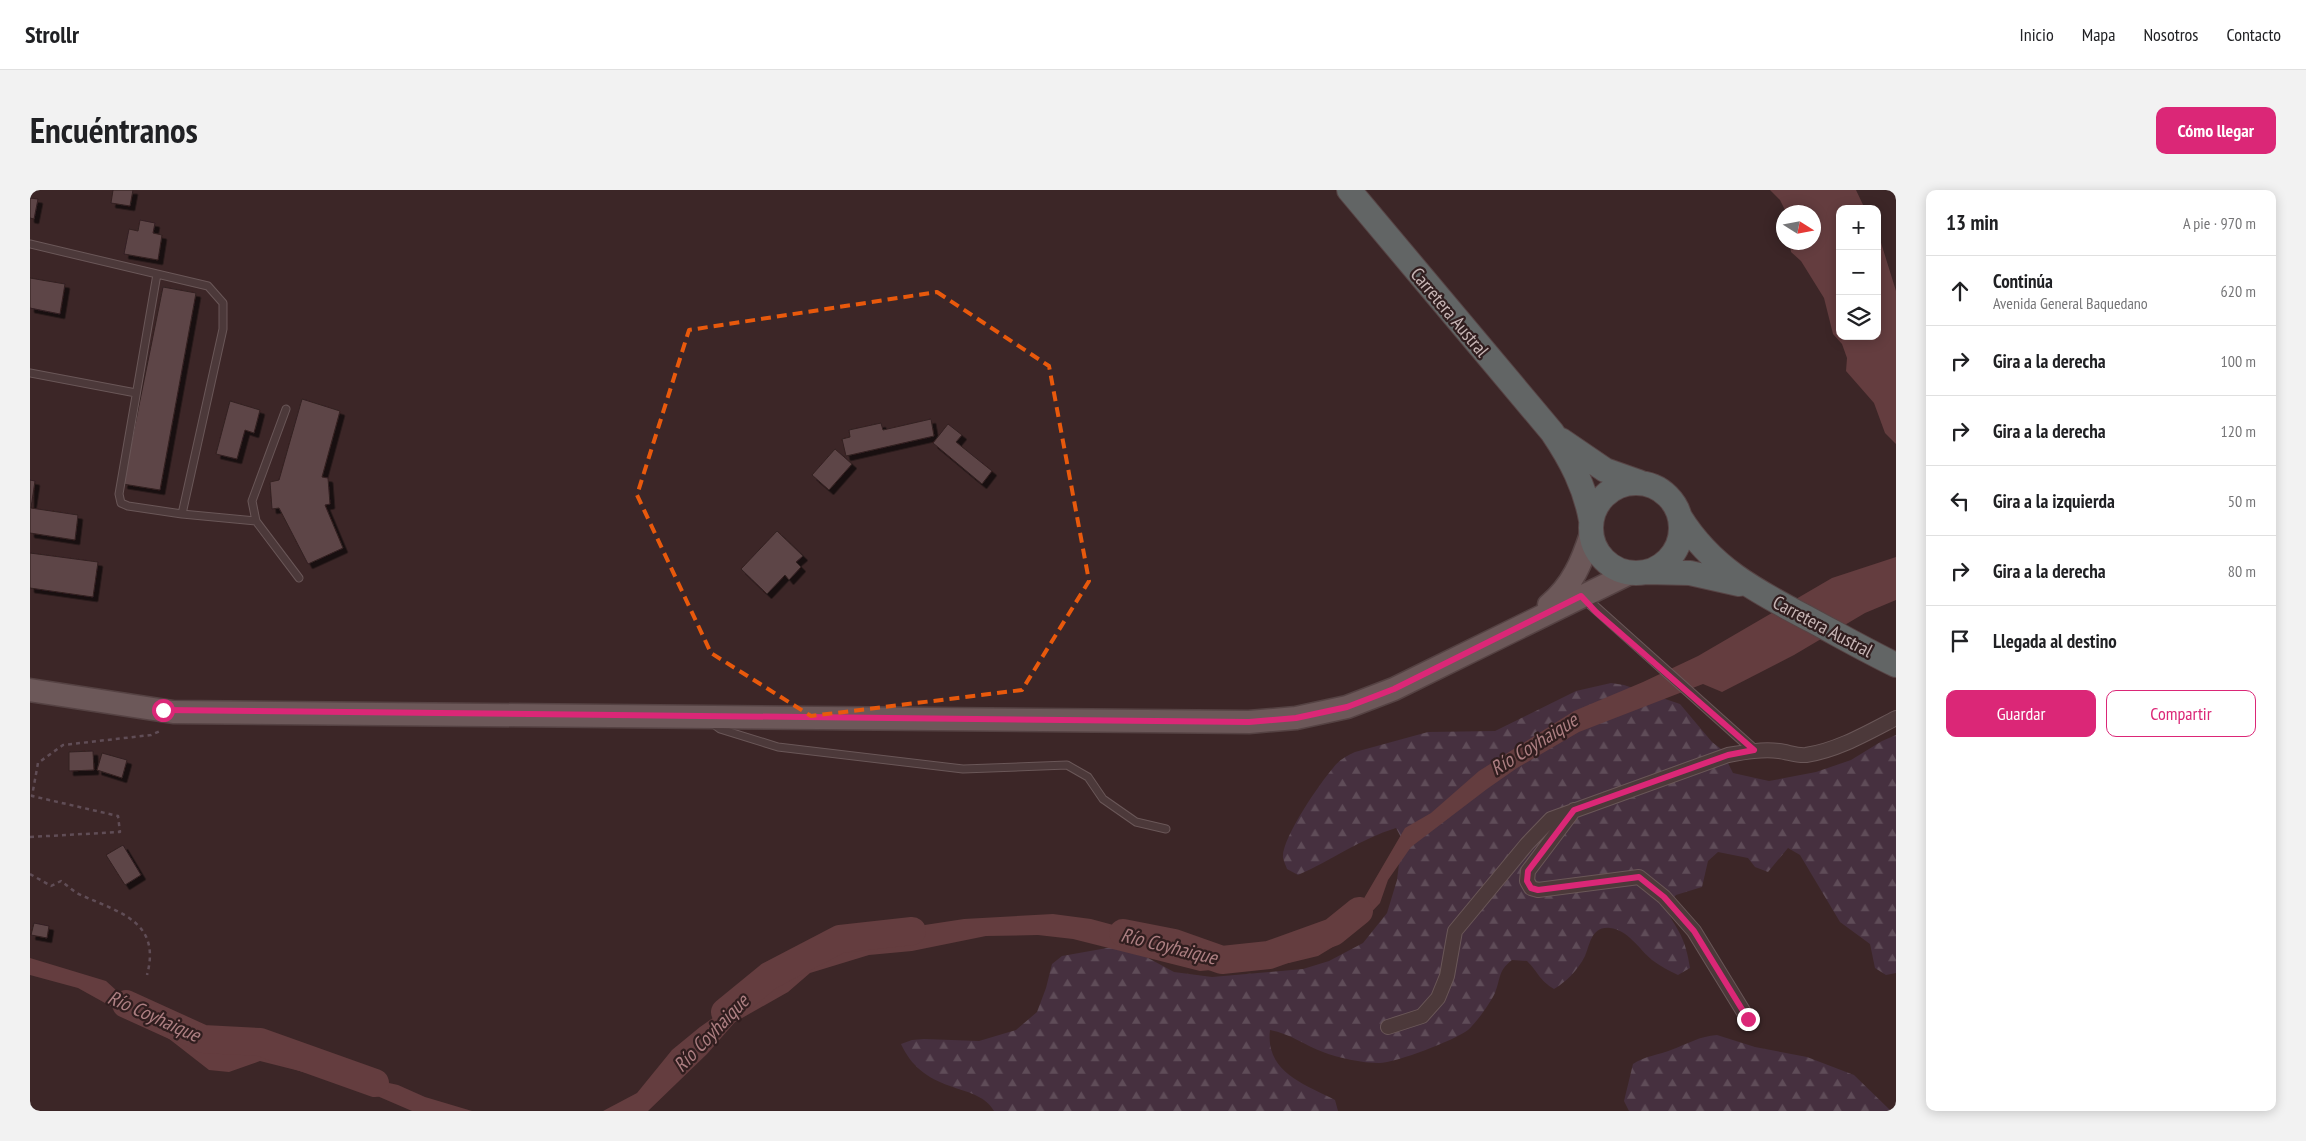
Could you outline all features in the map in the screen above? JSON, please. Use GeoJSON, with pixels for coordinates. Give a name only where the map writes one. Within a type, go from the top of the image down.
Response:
{"type":"FeatureCollection","features":[{"type":"Feature","properties":{"kind":"highway","name":"Carretera Austral"},"geometry":{"type":"LineString","coordinates":[[1349,190],[1552,432],[1581,482],[1588,503],[1591,527]]}},
{"type":"Feature","properties":{"kind":"highway","name":"Carretera Austral"},"geometry":{"type":"LineString","coordinates":[[1552,432],[1578,453],[1605,470],[1640,483]]}},
{"type":"Feature","properties":{"kind":"highway"},"geometry":{"type":"LineString","coordinates":[[1640,483],[1661,490],[1669,497],[1680,517],[1680,538],[1671,556],[1664,564],[1637,573],[1620,571],[1604,560],[1593,544],[1591,527],[1594,510],[1608,492],[1618,486],[1640,483]]}},
{"type":"Feature","properties":{"kind":"highway","name":"Carretera Austral"},"geometry":{"type":"LineString","coordinates":[[1680,517],[1703,548],[1721,566],[1750,587],[1887,661]]}},
{"type":"Feature","properties":{"kind":"highway","name":"Carretera Austral"},"geometry":{"type":"LineString","coordinates":[[1637,573],[1690,574],[1725,580],[1750,587]]}},
{"type":"Feature","properties":{"kind":"main road"},"geometry":{"type":"LineString","coordinates":[[1531,620],[1557,598],[1568,585],[1584,555],[1591,527]]}},
{"type":"Feature","properties":{"kind":"main road"},"geometry":{"type":"LineString","coordinates":[[30,690],[163,710],[1249,722],[1296,718],[1347,707],[1394,689],[1581,596],[1637,573]]}},
{"type":"Feature","properties":{"kind":"street"},"geometry":{"type":"LineString","coordinates":[[1581,596],[1754,750]]}},
{"type":"Feature","properties":{"kind":"street"},"geometry":{"type":"LineString","coordinates":[[1388,1027],[1422,1016],[1438,998],[1447,976],[1455,931],[1527,844],[1551,819],[1728,755],[1754,750],[1803,755],[1826,750],[1855,739],[1896,718]]}},
{"type":"Feature","properties":{"kind":"street"},"geometry":{"type":"LineString","coordinates":[[1574,810],[1528,871],[1527,881],[1531,888],[1538,890],[1639,877],[1664,897],[1694,931],[1748,1019]]}},
{"type":"Feature","properties":{"kind":"lane"},"geometry":{"type":"LineString","coordinates":[[30,244],[208,286],[223,303],[223,329],[182,514]]}},
{"type":"Feature","properties":{"kind":"lane"},"geometry":{"type":"LineString","coordinates":[[157,274],[119,494],[121,503],[128,506],[182,514],[256,521]]}},
{"type":"Feature","properties":{"kind":"lane"},"geometry":{"type":"LineString","coordinates":[[30,373],[136,393]]}},
{"type":"Feature","properties":{"kind":"lane"},"geometry":{"type":"LineString","coordinates":[[286,409],[252,501],[256,521],[299,578]]}},
{"type":"Feature","properties":{"kind":"lane"},"geometry":{"type":"LineString","coordinates":[[703,717],[720,729],[778,747],[963,769],[1067,765],[1088,777],[1103,799],[1136,822],[1166,829]]}},
{"type":"Feature","properties":{"kind":"path"},"geometry":{"type":"LineString","coordinates":[[30,837],[120,832],[118,816],[32,796],[38,763],[63,745],[151,736],[160,731],[163,710]]}},
{"type":"Feature","properties":{"kind":"path"},"geometry":{"type":"LineString","coordinates":[[30,874],[51,886],[61,881],[81,896],[111,906],[143,929],[151,958],[147,974]]}},
{"type":"Feature","properties":{"kind":"highlighted area"},"geometry":{"type":"Polygon","coordinates":[[[937,292],[1049,366],[1089,581],[1022,690],[811,716],[711,653],[637,495],[689,330],[937,292]]]}},
{"type":"Feature","properties":{"kind":"green space"},"geometry":{"type":"Polygon","coordinates":[[[1611,683],[1624,685],[1680,704],[1712,742],[1721,749],[1733,773],[1769,781],[1816,772],[1851,760],[1882,741],[1896,735],[1896,973],[1886,975],[1875,968],[1870,944],[1840,922],[1800,855],[1788,848],[1768,872],[1755,867],[1748,858],[1718,852],[1708,861],[1702,887],[1676,895],[1668,905],[1670,916],[1684,944],[1690,968],[1678,975],[1652,960],[1622,932],[1616,929],[1604,928],[1592,937],[1579,966],[1554,989],[1542,979],[1527,961],[1512,960],[1502,971],[1490,1002],[1468,1030],[1439,1045],[1398,1059],[1379,1063],[1343,1058],[1323,1052],[1284,1034],[1270,1030],[1270,1044],[1280,1066],[1299,1082],[1335,1100],[1338,1111],[994,1111],[986,1101],[927,1075],[915,1065],[905,1052],[901,1044],[912,1040],[979,1041],[1016,1030],[1037,1012],[1052,964],[1062,956],[1124,945],[1174,972],[1212,977],[1303,969],[1329,961],[1363,943],[1387,913],[1397,880],[1402,839],[1396,828],[1370,838],[1298,875],[1287,869],[1283,858],[1288,838],[1311,798],[1338,763],[1355,752],[1428,732],[1495,731],[1576,691],[1611,683]]]}},
{"type":"Feature","properties":{"kind":"green space"},"geometry":{"type":"Polygon","coordinates":[[[1717,1035],[1755,1047],[1807,1057],[1854,1075],[1891,1111],[1629,1111],[1624,1101],[1633,1064],[1699,1039],[1717,1035]]]}},
{"type":"Feature","properties":{"kind":"water"},"geometry":{"type":"Polygon","coordinates":[[[1770,190],[1856,190],[1863,205],[1836,205],[1836,337],[1833,334],[1824,298],[1801,261],[1791,252],[1791,250],[1821,250],[1821,205],[1782,205],[1770,190]]]}},
{"type":"Feature","properties":{"kind":"water"},"geometry":{"type":"Polygon","coordinates":[[[1881,243],[1896,291],[1896,444],[1885,433],[1874,403],[1846,371],[1847,358],[1842,344],[1838,340],[1881,340],[1881,243]]]}},
{"type":"Feature","properties":{"kind":"water"},"geometry":{"type":"Polygon","coordinates":[[[1896,557],[1896,600],[1865,613],[1794,655],[1722,692],[1703,684],[1579,732],[1517,768],[1411,847],[1388,880],[1380,903],[1346,939],[1318,956],[1289,963],[1200,971],[1073,939],[1038,935],[986,936],[912,951],[869,955],[810,973],[788,992],[735,1022],[707,1054],[648,1111],[603,1111],[637,1093],[672,1050],[700,1027],[797,959],[848,942],[905,928],[964,919],[1053,914],[1091,919],[1117,926],[1183,949],[1283,955],[1323,941],[1363,900],[1405,828],[1431,813],[1479,771],[1574,711],[1698,656],[1832,578],[1896,557]]]}},
{"type":"Feature","properties":{"kind":"water"},"geometry":{"type":"Polygon","coordinates":[[[30,958],[106,981],[117,991],[173,1029],[186,1034],[208,1032],[245,1038],[259,1047],[322,1068],[398,1085],[425,1097],[472,1111],[412,1111],[347,1083],[260,1061],[229,1072],[209,1070],[168,1038],[78,988],[30,975],[30,958]]]}},
{"type":"Feature","properties":{"kind":"building"},"geometry":{"type":"Polygon","coordinates":[[[113,190],[133,190],[130,206],[111,203],[113,190]]]}},
{"type":"Feature","properties":{"kind":"building"},"geometry":{"type":"Polygon","coordinates":[[[30,198],[38,199],[34,219],[30,218],[30,198]]]}},
{"type":"Feature","properties":{"kind":"building"},"geometry":{"type":"Polygon","coordinates":[[[140,220],[155,223],[153,233],[162,235],[158,260],[124,254],[129,229],[138,231],[140,220]]]}},
{"type":"Feature","properties":{"kind":"building"},"geometry":{"type":"Polygon","coordinates":[[[30,278],[65,284],[60,314],[30,308],[30,278]]]}},
{"type":"Feature","properties":{"kind":"building"},"geometry":{"type":"Polygon","coordinates":[[[163,287],[196,293],[160,490],[123,484],[163,287]]]}},
{"type":"Feature","properties":{"kind":"building"},"geometry":{"type":"Polygon","coordinates":[[[302,399],[340,411],[322,477],[328,478],[330,504],[325,505],[343,548],[308,564],[279,508],[272,509],[270,482],[279,480],[302,399]]]}},
{"type":"Feature","properties":{"kind":"building"},"geometry":{"type":"Polygon","coordinates":[[[230,401],[260,410],[254,433],[245,430],[237,459],[216,454],[230,401]]]}},
{"type":"Feature","properties":{"kind":"building"},"geometry":{"type":"Polygon","coordinates":[[[931,419],[934,436],[846,456],[842,439],[850,437],[849,430],[881,423],[883,430],[931,419]]]}},
{"type":"Feature","properties":{"kind":"building"},"geometry":{"type":"Polygon","coordinates":[[[948,424],[962,435],[956,442],[992,471],[982,484],[933,443],[948,424]]]}},
{"type":"Feature","properties":{"kind":"building"},"geometry":{"type":"Polygon","coordinates":[[[835,449],[852,464],[829,490],[812,475],[835,449]]]}},
{"type":"Feature","properties":{"kind":"building"},"geometry":{"type":"Polygon","coordinates":[[[30,480],[35,481],[31,508],[78,515],[75,540],[30,533],[30,480]]]}},
{"type":"Feature","properties":{"kind":"building"},"geometry":{"type":"Polygon","coordinates":[[[777,531],[803,556],[796,562],[801,567],[789,580],[785,575],[767,594],[741,569],[777,531]]]}},
{"type":"Feature","properties":{"kind":"building"},"geometry":{"type":"Polygon","coordinates":[[[30,553],[98,562],[93,597],[30,588],[30,553]]]}},
{"type":"Feature","properties":{"kind":"building"},"geometry":{"type":"Polygon","coordinates":[[[93,751],[94,770],[69,771],[69,752],[93,751]]]}},
{"type":"Feature","properties":{"kind":"building"},"geometry":{"type":"Polygon","coordinates":[[[102,753],[127,760],[122,778],[97,770],[102,753]]]}},
{"type":"Feature","properties":{"kind":"building"},"geometry":{"type":"Polygon","coordinates":[[[123,845],[141,875],[125,885],[106,855],[123,845]]]}},
{"type":"Feature","properties":{"kind":"building"},"geometry":{"type":"Polygon","coordinates":[[[34,923],[49,926],[47,938],[31,935],[34,923]]]}},
{"type":"Feature","properties":{"kind":"waterway","name":"Río Coyhaique"},"geometry":{"type":"LineString","coordinates":[[1123,933],[1174,943],[1222,960],[1269,955],[1333,932],[1359,911]]}},
{"type":"Feature","properties":{"kind":"waterway","name":"Río Coyhaique"},"geometry":{"type":"LineString","coordinates":[[725,1012],[769,976],[840,939],[912,931]]}},
{"type":"Feature","properties":{"kind":"waterway","name":"Río Coyhaique"},"geometry":{"type":"LineString","coordinates":[[126,1004],[203,1039],[260,1042],[375,1083]]}},
{"type":"Feature","properties":{"kind":"route"},"geometry":{"type":"LineString","coordinates":[[163,710],[173,712],[1249,722],[1296,718],[1347,707],[1394,689],[1581,596],[1596,612],[1754,750],[1728,755],[1574,810],[1528,871],[1527,881],[1531,888],[1538,890],[1639,877],[1664,897],[1694,931],[1748,1019]]}}]}
